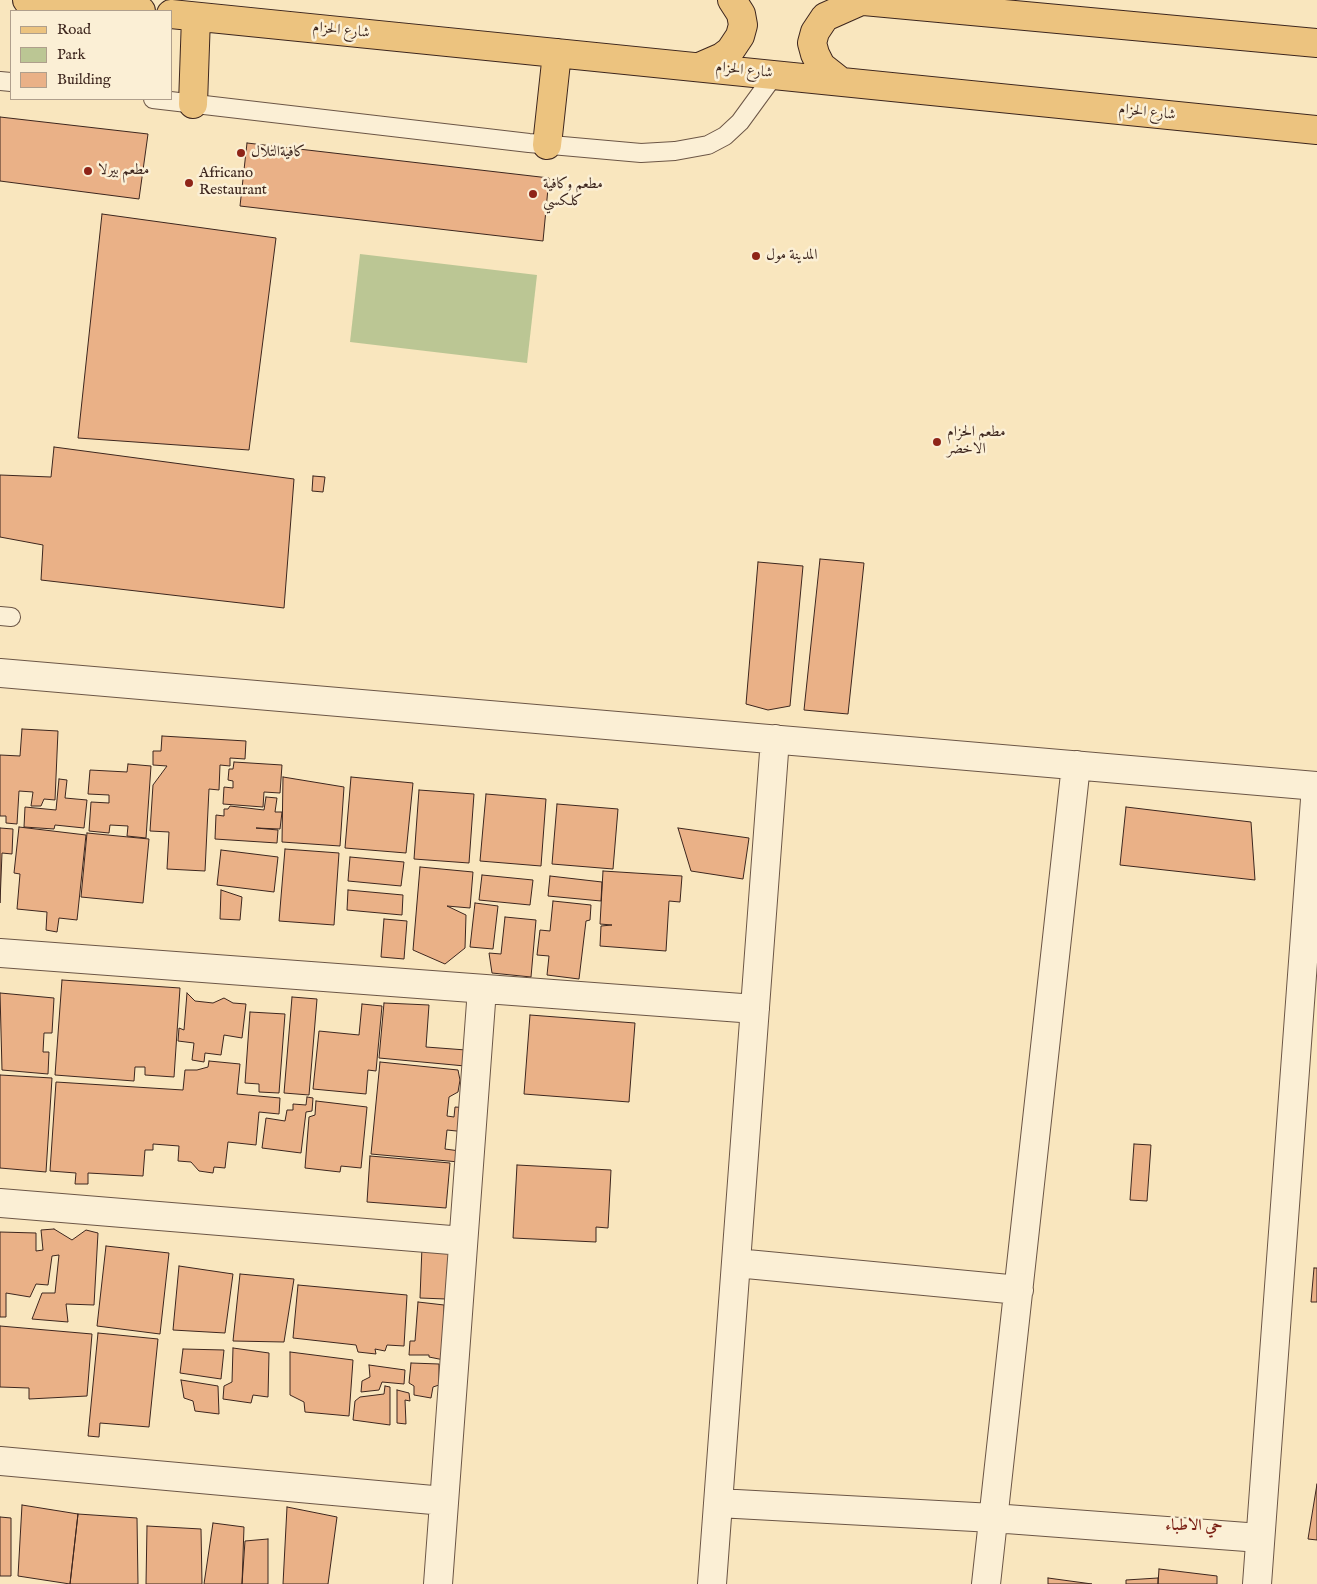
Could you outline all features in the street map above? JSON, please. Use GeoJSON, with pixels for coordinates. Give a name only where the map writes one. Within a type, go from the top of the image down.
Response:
{"type":"FeatureCollection","features":[{"type":"Feature","properties":{"kind":"main road"},"geometry":{"type":"LineString","coordinates":[[28,0],[131,10]]}},
{"type":"Feature","properties":{"kind":"main road"},"geometry":{"type":"LineString","coordinates":[[699,67],[722,57],[730,51],[740,36],[741,14],[732,0]]}},
{"type":"Feature","properties":{"kind":"main road"},"geometry":{"type":"LineString","coordinates":[[840,81],[821,66],[812,43],[815,32],[825,17],[857,0],[1317,43]]}},
{"type":"Feature","properties":{"kind":"main road"},"geometry":{"type":"LineString","coordinates":[[184,16],[193,104]]}},
{"type":"Feature","properties":{"kind":"main road","name":"شارع الحزام"},"geometry":{"type":"LineString","coordinates":[[184,16],[1317,130]]}},
{"type":"Feature","properties":{"kind":"main road"},"geometry":{"type":"LineString","coordinates":[[547,145],[557,53]]}},
{"type":"Feature","properties":{"kind":"street"},"geometry":{"type":"LineString","coordinates":[[0,673],[1316,786],[1306,1074],[1257,1584]]}},
{"type":"Feature","properties":{"kind":"street"},"geometry":{"type":"LineString","coordinates":[[712,1584],[775,740]]}},
{"type":"Feature","properties":{"kind":"street"},"geometry":{"type":"LineString","coordinates":[[986,1584],[1076,765]]}},
{"type":"Feature","properties":{"kind":"street"},"geometry":{"type":"LineString","coordinates":[[0,953],[755,1009]]}},
{"type":"Feature","properties":{"kind":"street"},"geometry":{"type":"LineString","coordinates":[[438,1584],[482,989]]}},
{"type":"Feature","properties":{"kind":"street"},"geometry":{"type":"LineString","coordinates":[[0,1203],[464,1241]]}},
{"type":"Feature","properties":{"kind":"street"},"geometry":{"type":"LineString","coordinates":[[736,1263],[1019,1290]]}},
{"type":"Feature","properties":{"kind":"street"},"geometry":{"type":"LineString","coordinates":[[0,1461],[444,1501]]}},
{"type":"Feature","properties":{"kind":"street"},"geometry":{"type":"LineString","coordinates":[[718,1503],[993,1518],[1260,1538]]}},
{"type":"Feature","properties":{"kind":"lane"},"geometry":{"type":"LineString","coordinates":[[161,100],[547,145],[641,153],[675,151],[708,145],[725,136],[740,122],[775,74]]}},
{"type":"Feature","properties":{"kind":"green space"},"geometry":{"type":"Polygon","coordinates":[[[360,254],[537,275],[527,363],[350,342],[360,254]]]}},
{"type":"Feature","properties":{"kind":"building"},"geometry":{"type":"Polygon","coordinates":[[[0,117],[148,134],[139,199],[0,181],[0,117]]]}},
{"type":"Feature","properties":{"kind":"building"},"geometry":{"type":"Polygon","coordinates":[[[247,143],[549,178],[543,241],[240,206],[247,143]]]}},
{"type":"Feature","properties":{"kind":"building"},"geometry":{"type":"Polygon","coordinates":[[[102,214],[276,238],[249,450],[78,438],[102,214]]]}},
{"type":"Feature","properties":{"kind":"building"},"geometry":{"type":"Polygon","coordinates":[[[54,447],[294,479],[284,608],[41,580],[43,545],[0,537],[0,475],[51,477],[54,447]]]}},
{"type":"Feature","properties":{"kind":"building"},"geometry":{"type":"Polygon","coordinates":[[[313,476],[325,477],[323,492],[312,491],[313,476]]]}},
{"type":"Feature","properties":{"kind":"building"},"geometry":{"type":"Polygon","coordinates":[[[820,559],[864,563],[848,714],[804,710],[820,559]]]}},
{"type":"Feature","properties":{"kind":"building"},"geometry":{"type":"Polygon","coordinates":[[[758,562],[803,566],[790,706],[768,710],[746,704],[758,562]]]}},
{"type":"Feature","properties":{"kind":"building"},"geometry":{"type":"Polygon","coordinates":[[[22,729],[58,731],[55,800],[44,799],[41,806],[31,806],[33,792],[19,791],[17,824],[6,823],[6,816],[0,816],[0,755],[20,756],[22,729]]]}},
{"type":"Feature","properties":{"kind":"building"},"geometry":{"type":"Polygon","coordinates":[[[162,736],[246,741],[245,759],[230,758],[230,766],[220,765],[219,790],[209,789],[205,871],[167,869],[169,832],[150,831],[153,785],[167,766],[153,765],[153,751],[161,751],[162,736]]]}},
{"type":"Feature","properties":{"kind":"building"},"geometry":{"type":"Polygon","coordinates":[[[234,762],[282,765],[280,793],[264,792],[263,807],[223,804],[224,787],[233,788],[233,781],[228,780],[229,769],[233,769],[234,762]]]}},
{"type":"Feature","properties":{"kind":"building"},"geometry":{"type":"Polygon","coordinates":[[[128,764],[151,766],[146,838],[127,836],[128,826],[110,825],[109,833],[89,831],[91,802],[109,803],[109,795],[88,794],[90,770],[127,772],[128,764]]]}},
{"type":"Feature","properties":{"kind":"building"},"geometry":{"type":"Polygon","coordinates":[[[283,777],[344,787],[340,846],[282,842],[283,777]]]}},
{"type":"Feature","properties":{"kind":"building"},"geometry":{"type":"Polygon","coordinates":[[[351,777],[413,783],[406,853],[345,848],[351,777]]]}},
{"type":"Feature","properties":{"kind":"building"},"geometry":{"type":"Polygon","coordinates":[[[59,779],[67,780],[65,798],[87,800],[84,828],[55,825],[54,829],[24,827],[25,807],[56,810],[59,779]]]}},
{"type":"Feature","properties":{"kind":"building"},"geometry":{"type":"Polygon","coordinates":[[[419,790],[474,794],[469,863],[414,859],[419,790]]]}},
{"type":"Feature","properties":{"kind":"building"},"geometry":{"type":"Polygon","coordinates":[[[486,794],[546,799],[541,866],[480,861],[486,794]]]}},
{"type":"Feature","properties":{"kind":"building"},"geometry":{"type":"Polygon","coordinates":[[[266,797],[277,798],[275,812],[282,812],[280,829],[256,828],[278,830],[277,843],[215,839],[216,815],[224,816],[224,809],[228,809],[230,806],[264,810],[266,797]]]}},
{"type":"Feature","properties":{"kind":"building"},"geometry":{"type":"Polygon","coordinates":[[[557,804],[618,809],[613,869],[552,864],[557,804]]]}},
{"type":"Feature","properties":{"kind":"building"},"geometry":{"type":"Polygon","coordinates":[[[1126,807],[1251,822],[1255,880],[1120,865],[1126,807]]]}},
{"type":"Feature","properties":{"kind":"building"},"geometry":{"type":"Polygon","coordinates":[[[19,827],[86,835],[77,920],[59,918],[57,932],[46,930],[47,912],[17,909],[20,874],[14,873],[19,827]]]}},
{"type":"Feature","properties":{"kind":"building"},"geometry":{"type":"Polygon","coordinates":[[[0,828],[13,829],[12,854],[2,853],[0,903],[0,828]]]}},
{"type":"Feature","properties":{"kind":"building"},"geometry":{"type":"Polygon","coordinates":[[[678,828],[749,838],[743,879],[691,871],[678,828]]]}},
{"type":"Feature","properties":{"kind":"building"},"geometry":{"type":"Polygon","coordinates":[[[87,833],[149,839],[143,903],[81,897],[87,833]]]}},
{"type":"Feature","properties":{"kind":"building"},"geometry":{"type":"Polygon","coordinates":[[[285,849],[339,853],[334,925],[279,921],[285,849]]]}},
{"type":"Feature","properties":{"kind":"building"},"geometry":{"type":"Polygon","coordinates":[[[221,850],[278,857],[274,892],[217,885],[221,850]]]}},
{"type":"Feature","properties":{"kind":"building"},"geometry":{"type":"Polygon","coordinates":[[[350,857],[404,862],[401,886],[348,881],[350,857]]]}},
{"type":"Feature","properties":{"kind":"building"},"geometry":{"type":"Polygon","coordinates":[[[420,867],[473,872],[470,908],[447,906],[466,915],[465,948],[445,964],[413,950],[420,867]]]}},
{"type":"Feature","properties":{"kind":"building"},"geometry":{"type":"Polygon","coordinates":[[[603,871],[682,876],[680,902],[669,901],[666,951],[600,946],[601,926],[612,925],[600,924],[603,871]]]}},
{"type":"Feature","properties":{"kind":"building"},"geometry":{"type":"Polygon","coordinates":[[[482,875],[533,880],[530,905],[479,900],[482,875]]]}},
{"type":"Feature","properties":{"kind":"building"},"geometry":{"type":"Polygon","coordinates":[[[550,876],[602,882],[601,901],[548,896],[550,876]]]}},
{"type":"Feature","properties":{"kind":"building"},"geometry":{"type":"Polygon","coordinates":[[[221,890],[242,897],[240,920],[220,919],[221,890]]]}},
{"type":"Feature","properties":{"kind":"building"},"geometry":{"type":"Polygon","coordinates":[[[348,890],[403,895],[402,915],[347,910],[348,890]]]}},
{"type":"Feature","properties":{"kind":"building"},"geometry":{"type":"Polygon","coordinates":[[[553,901],[591,905],[590,920],[586,921],[579,979],[547,975],[549,956],[537,955],[540,930],[550,931],[553,901]]]}},
{"type":"Feature","properties":{"kind":"building"},"geometry":{"type":"Polygon","coordinates":[[[475,903],[498,906],[493,949],[470,947],[475,903]]]}},
{"type":"Feature","properties":{"kind":"building"},"geometry":{"type":"Polygon","coordinates":[[[505,917],[536,920],[531,977],[492,973],[489,953],[501,954],[505,917]]]}},
{"type":"Feature","properties":{"kind":"building"},"geometry":{"type":"Polygon","coordinates":[[[384,919],[407,921],[404,959],[381,957],[384,919]]]}},
{"type":"Feature","properties":{"kind":"building"},"geometry":{"type":"Polygon","coordinates":[[[62,980],[180,988],[174,1077],[145,1075],[145,1067],[135,1067],[134,1081],[55,1075],[62,980]]]}},
{"type":"Feature","properties":{"kind":"building"},"geometry":{"type":"Polygon","coordinates":[[[0,993],[54,998],[52,1033],[44,1033],[43,1052],[49,1052],[48,1074],[2,1070],[0,993]]]}},
{"type":"Feature","properties":{"kind":"building"},"geometry":{"type":"Polygon","coordinates":[[[187,993],[195,1001],[213,1003],[224,998],[233,1003],[246,1004],[242,1038],[224,1035],[221,1055],[205,1053],[204,1062],[192,1060],[194,1043],[178,1041],[179,1028],[184,1030],[187,993]]]}},
{"type":"Feature","properties":{"kind":"building"},"geometry":{"type":"Polygon","coordinates":[[[292,997],[317,999],[309,1095],[284,1093],[292,997]]]}},
{"type":"Feature","properties":{"kind":"building"},"geometry":{"type":"Polygon","coordinates":[[[384,1003],[429,1005],[426,1047],[466,1050],[465,1066],[379,1058],[384,1003]]]}},
{"type":"Feature","properties":{"kind":"building"},"geometry":{"type":"Polygon","coordinates":[[[362,1004],[382,1006],[376,1071],[368,1070],[366,1094],[313,1089],[319,1031],[359,1035],[362,1004]]]}},
{"type":"Feature","properties":{"kind":"building"},"geometry":{"type":"Polygon","coordinates":[[[250,1012],[285,1014],[279,1093],[259,1092],[259,1084],[245,1083],[250,1012]]]}},
{"type":"Feature","properties":{"kind":"building"},"geometry":{"type":"Polygon","coordinates":[[[530,1015],[635,1023],[629,1102],[524,1094],[530,1015]]]}},
{"type":"Feature","properties":{"kind":"building"},"geometry":{"type":"Polygon","coordinates":[[[209,1061],[240,1064],[237,1094],[280,1098],[279,1114],[259,1112],[256,1145],[228,1142],[225,1168],[214,1167],[213,1173],[199,1171],[191,1162],[178,1161],[179,1146],[153,1144],[153,1150],[145,1150],[143,1176],[88,1173],[88,1184],[75,1184],[76,1173],[50,1171],[56,1082],[183,1090],[185,1070],[197,1070],[208,1067],[209,1061]]]}},
{"type":"Feature","properties":{"kind":"building"},"geometry":{"type":"Polygon","coordinates":[[[380,1062],[458,1070],[460,1080],[458,1092],[449,1097],[447,1116],[454,1117],[455,1107],[469,1108],[466,1132],[447,1130],[445,1149],[460,1151],[459,1162],[371,1154],[380,1062]]]}},
{"type":"Feature","properties":{"kind":"building"},"geometry":{"type":"Polygon","coordinates":[[[0,1075],[52,1078],[46,1172],[0,1168],[0,1075]]]}},
{"type":"Feature","properties":{"kind":"building"},"geometry":{"type":"Polygon","coordinates":[[[307,1097],[313,1098],[312,1111],[306,1112],[301,1153],[262,1148],[266,1118],[285,1121],[287,1110],[293,1110],[293,1104],[306,1105],[307,1097]]]}},
{"type":"Feature","properties":{"kind":"building"},"geometry":{"type":"Polygon","coordinates":[[[316,1101],[367,1107],[361,1168],[341,1166],[340,1172],[305,1168],[309,1117],[315,1115],[316,1101]]]}},
{"type":"Feature","properties":{"kind":"building"},"geometry":{"type":"Polygon","coordinates":[[[1134,1144],[1151,1145],[1147,1201],[1130,1200],[1134,1144]]]}},
{"type":"Feature","properties":{"kind":"building"},"geometry":{"type":"Polygon","coordinates":[[[370,1156],[450,1163],[446,1208],[367,1202],[370,1156]]]}},
{"type":"Feature","properties":{"kind":"building"},"geometry":{"type":"Polygon","coordinates":[[[517,1165],[611,1170],[608,1228],[596,1227],[596,1242],[513,1238],[517,1165]]]}},
{"type":"Feature","properties":{"kind":"building"},"geometry":{"type":"Polygon","coordinates":[[[54,1229],[72,1240],[86,1230],[98,1233],[94,1305],[66,1304],[68,1322],[32,1319],[42,1293],[55,1293],[59,1255],[52,1256],[48,1285],[36,1284],[30,1297],[6,1293],[6,1317],[0,1317],[0,1232],[36,1233],[36,1251],[43,1250],[41,1230],[54,1229]]]}},
{"type":"Feature","properties":{"kind":"building"},"geometry":{"type":"Polygon","coordinates":[[[106,1246],[169,1253],[160,1334],[97,1326],[106,1246]]]}},
{"type":"Feature","properties":{"kind":"building"},"geometry":{"type":"Polygon","coordinates":[[[422,1247],[450,1249],[446,1299],[420,1298],[422,1247]]]}},
{"type":"Feature","properties":{"kind":"building"},"geometry":{"type":"Polygon","coordinates":[[[179,1266],[233,1274],[225,1333],[173,1330],[179,1266]]]}},
{"type":"Feature","properties":{"kind":"building"},"geometry":{"type":"Polygon","coordinates":[[[1314,1268],[1317,1268],[1317,1302],[1311,1302],[1314,1268]]]}},
{"type":"Feature","properties":{"kind":"building"},"geometry":{"type":"Polygon","coordinates":[[[240,1274],[294,1279],[284,1342],[233,1341],[240,1274]]]}},
{"type":"Feature","properties":{"kind":"building"},"geometry":{"type":"Polygon","coordinates":[[[298,1285],[407,1295],[404,1346],[387,1345],[385,1351],[375,1349],[376,1354],[358,1352],[356,1345],[293,1338],[298,1285]]]}},
{"type":"Feature","properties":{"kind":"building"},"geometry":{"type":"Polygon","coordinates":[[[418,1302],[444,1305],[444,1360],[429,1357],[429,1355],[409,1355],[410,1341],[415,1341],[418,1302]]]}},
{"type":"Feature","properties":{"kind":"building"},"geometry":{"type":"Polygon","coordinates":[[[0,1326],[92,1334],[87,1396],[29,1399],[29,1388],[0,1387],[0,1326]]]}},
{"type":"Feature","properties":{"kind":"building"},"geometry":{"type":"Polygon","coordinates":[[[98,1333],[158,1339],[149,1427],[100,1423],[99,1437],[88,1436],[98,1333]]]}},
{"type":"Feature","properties":{"kind":"building"},"geometry":{"type":"Polygon","coordinates":[[[233,1348],[269,1353],[268,1397],[253,1395],[251,1403],[223,1399],[224,1386],[232,1382],[233,1348]]]}},
{"type":"Feature","properties":{"kind":"building"},"geometry":{"type":"Polygon","coordinates":[[[183,1349],[224,1350],[221,1379],[180,1373],[183,1349]]]}},
{"type":"Feature","properties":{"kind":"building"},"geometry":{"type":"Polygon","coordinates":[[[290,1352],[353,1360],[349,1416],[305,1412],[304,1402],[290,1395],[290,1352]]]}},
{"type":"Feature","properties":{"kind":"building"},"geometry":{"type":"Polygon","coordinates":[[[411,1363],[439,1364],[439,1385],[433,1387],[431,1398],[414,1395],[414,1386],[409,1383],[411,1363]]]}},
{"type":"Feature","properties":{"kind":"building"},"geometry":{"type":"Polygon","coordinates":[[[369,1365],[405,1370],[404,1384],[382,1382],[379,1390],[361,1392],[362,1381],[370,1377],[369,1365]]]}},
{"type":"Feature","properties":{"kind":"building"},"geometry":{"type":"Polygon","coordinates":[[[181,1380],[218,1386],[219,1414],[195,1411],[193,1401],[184,1398],[181,1380]]]}},
{"type":"Feature","properties":{"kind":"building"},"geometry":{"type":"Polygon","coordinates":[[[385,1386],[390,1387],[390,1425],[353,1420],[355,1401],[360,1397],[384,1394],[385,1386]]]}},
{"type":"Feature","properties":{"kind":"building"},"geometry":{"type":"Polygon","coordinates":[[[397,1390],[409,1393],[410,1401],[405,1400],[406,1424],[397,1423],[397,1390]]]}},
{"type":"Feature","properties":{"kind":"building"},"geometry":{"type":"Polygon","coordinates":[[[1317,1484],[1317,1540],[1308,1539],[1317,1484]]]}},
{"type":"Feature","properties":{"kind":"building"},"geometry":{"type":"Polygon","coordinates":[[[22,1505],[78,1514],[70,1584],[18,1576],[22,1505]]]}},
{"type":"Feature","properties":{"kind":"building"},"geometry":{"type":"Polygon","coordinates":[[[287,1507],[337,1517],[328,1584],[283,1584],[287,1507]]]}},
{"type":"Feature","properties":{"kind":"building"},"geometry":{"type":"Polygon","coordinates":[[[78,1514],[137,1518],[138,1584],[70,1584],[78,1514]]]}},
{"type":"Feature","properties":{"kind":"building"},"geometry":{"type":"Polygon","coordinates":[[[0,1517],[11,1518],[11,1576],[0,1576],[0,1517]]]}},
{"type":"Feature","properties":{"kind":"building"},"geometry":{"type":"Polygon","coordinates":[[[213,1523],[244,1527],[242,1584],[204,1584],[213,1523]]]}},
{"type":"Feature","properties":{"kind":"building"},"geometry":{"type":"Polygon","coordinates":[[[147,1526],[201,1529],[202,1584],[146,1584],[147,1526]]]}},
{"type":"Feature","properties":{"kind":"building"},"geometry":{"type":"Polygon","coordinates":[[[268,1539],[268,1584],[242,1584],[245,1541],[268,1539]]]}},
{"type":"Feature","properties":{"kind":"building"},"geometry":{"type":"Polygon","coordinates":[[[1159,1569],[1217,1576],[1217,1584],[1158,1584],[1159,1569]]]}},
{"type":"Feature","properties":{"kind":"building"},"geometry":{"type":"Polygon","coordinates":[[[1048,1578],[1092,1584],[1048,1584],[1048,1578]]]}},
{"type":"Feature","properties":{"kind":"building"},"geometry":{"type":"Polygon","coordinates":[[[1158,1578],[1158,1584],[1126,1584],[1126,1580],[1158,1578]]]}},
{"type":"Feature","properties":{"kind":"place","name":"كافيةالتلال"},"geometry":{"type":"Point","coordinates":[241,153]}},
{"type":"Feature","properties":{"kind":"place","name":"مطعم بيرلا"},"geometry":{"type":"Point","coordinates":[88,171]}},
{"type":"Feature","properties":{"kind":"place","name":"Africano Restaurant"},"geometry":{"type":"Point","coordinates":[189,183]}},
{"type":"Feature","properties":{"kind":"place","name":"مطعم وكافية كلكسي"},"geometry":{"type":"Point","coordinates":[533,194]}},
{"type":"Feature","properties":{"kind":"place","name":"المدينة مول"},"geometry":{"type":"Point","coordinates":[756,256]}},
{"type":"Feature","properties":{"kind":"place","name":"مطعم الحزام الاخضر"},"geometry":{"type":"Point","coordinates":[937,442]}},
{"type":"Feature","properties":{"kind":"district","name":"حي الاطباء"},"geometry":{"type":"Point","coordinates":[1194,1527]}}]}
